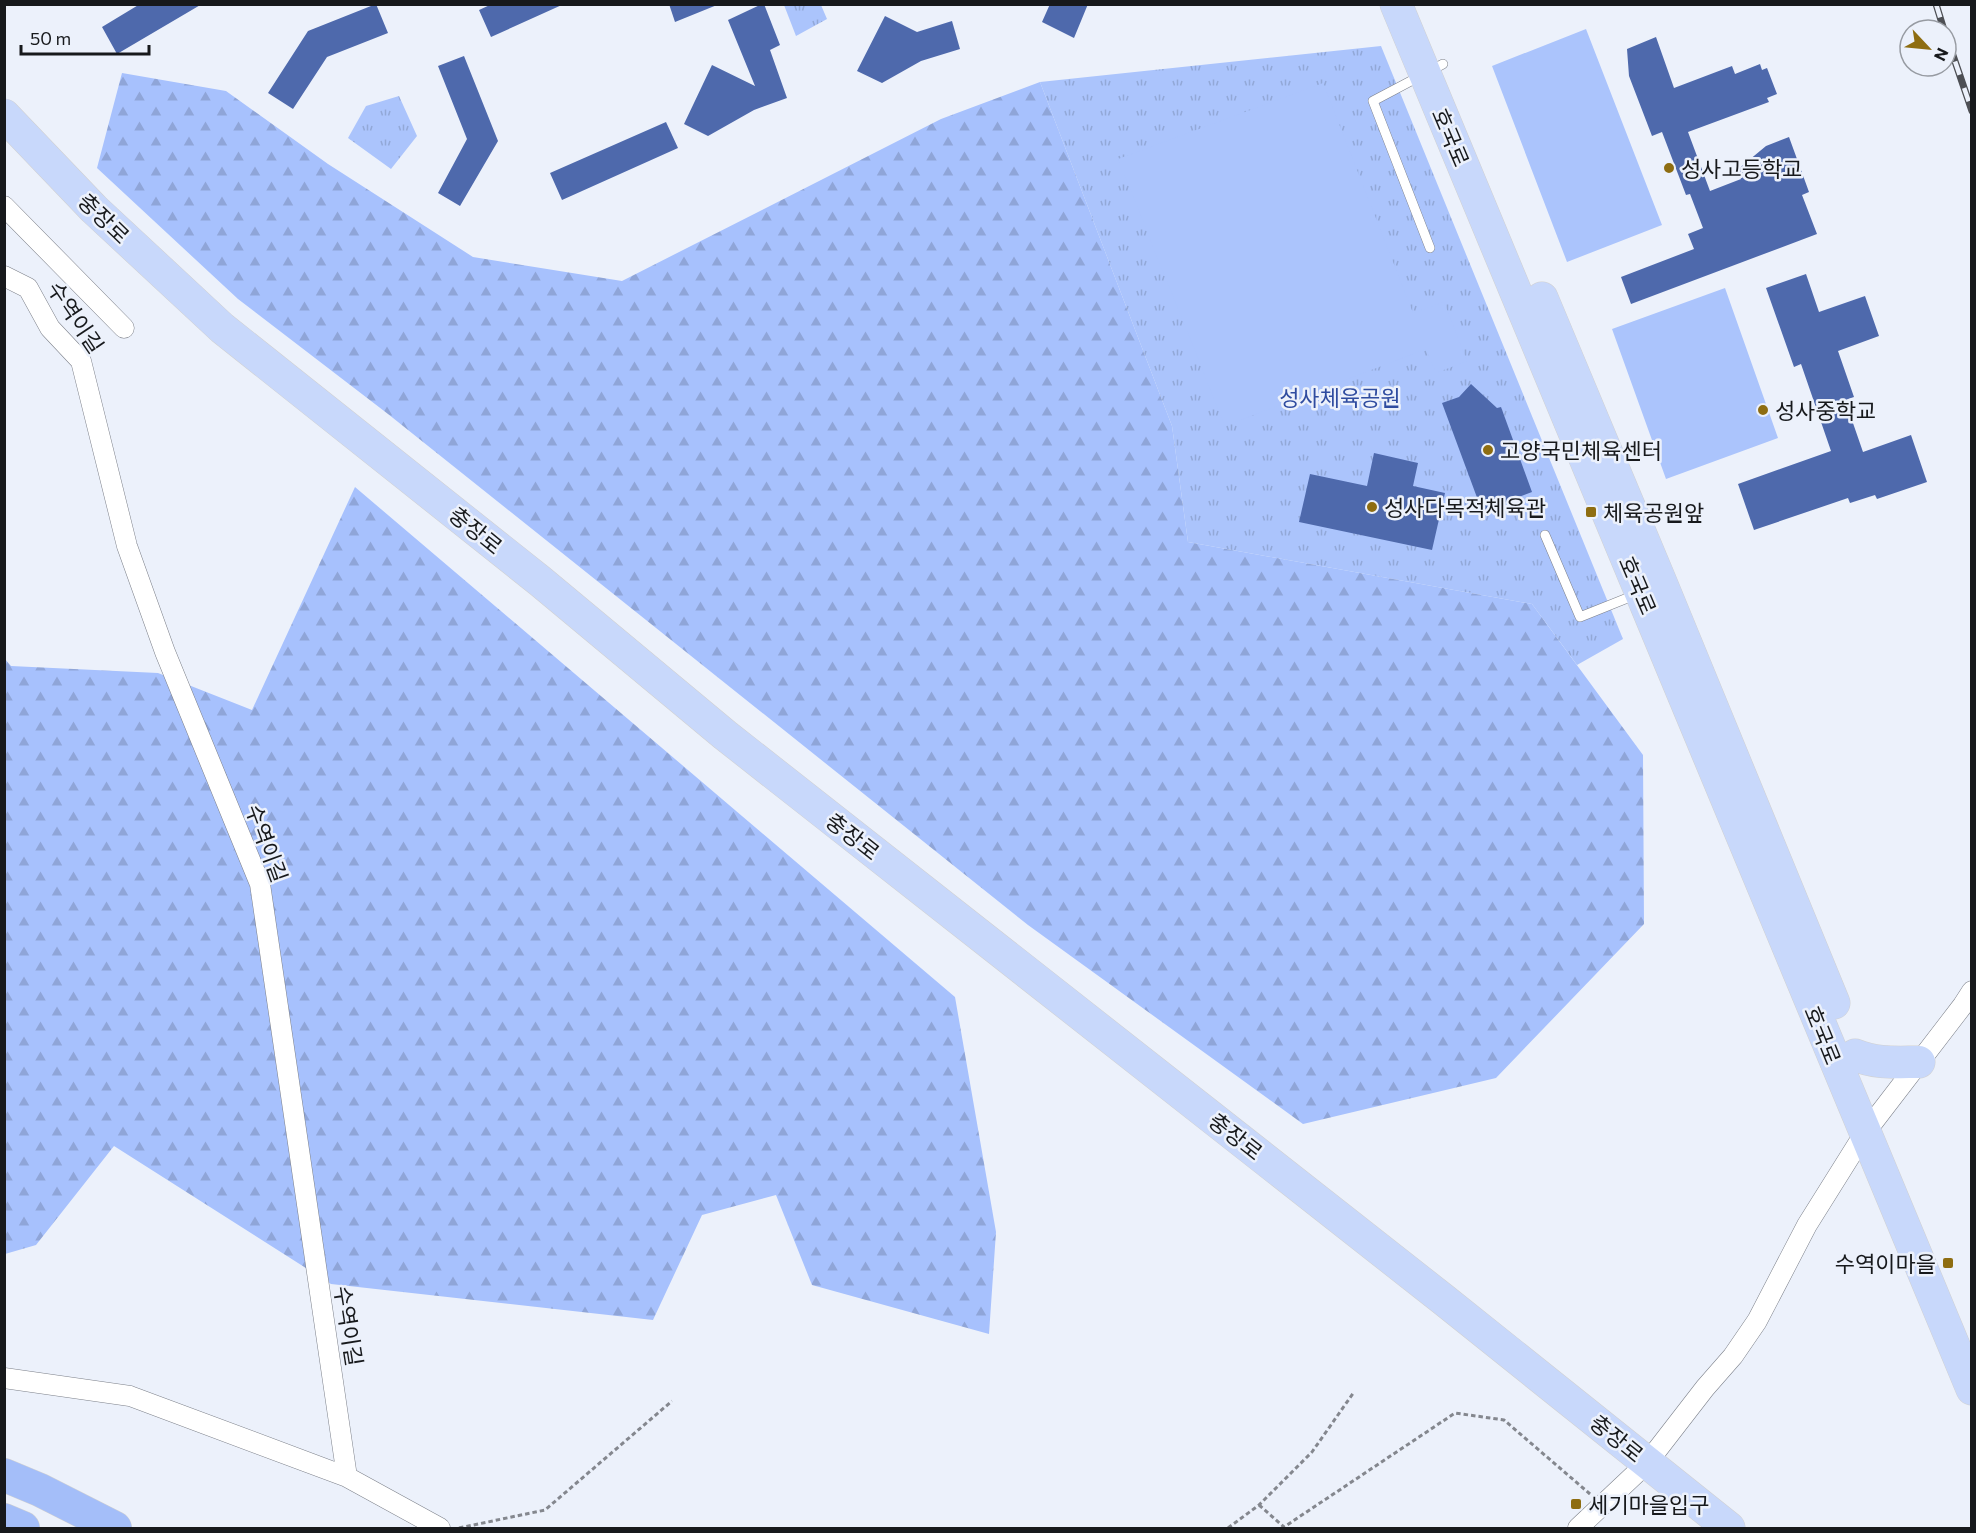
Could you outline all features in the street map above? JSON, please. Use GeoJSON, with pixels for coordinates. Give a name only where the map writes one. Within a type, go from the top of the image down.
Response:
{"type":"FeatureCollection","features":[{"type":"Feature","properties":{"kind":"highway"},"geometry":{"type":"LineString","coordinates":[[4,1475],[40,1490],[115,1528]]}},
{"type":"Feature","properties":{"kind":"highway"},"geometry":{"type":"LineString","coordinates":[[4,1520],[23,1528]]}},
{"type":"Feature","properties":{"kind":"main road","name":"호국로"},"geometry":{"type":"LineString","coordinates":[[1396,4],[1434,69],[1651,587],[1872,1124],[1971,1389]]}},
{"type":"Feature","properties":{"kind":"main road","name":"호국로"},"geometry":{"type":"LineString","coordinates":[[1419,4],[1434,69]]}},
{"type":"Feature","properties":{"kind":"main road","name":"충장로"},"geometry":{"type":"LineString","coordinates":[[4,114],[94,209],[222,328],[540,581],[725,735],[1444,1299],[1729,1528]]}},
{"type":"Feature","properties":{"kind":"main road","name":"호국로"},"geometry":{"type":"LineString","coordinates":[[1651,587],[1855,1055],[1872,1124],[1971,1337]]}},
{"type":"Feature","properties":{"kind":"main road"},"geometry":{"type":"LineString","coordinates":[[1855,1055],[1877,1062],[1919,1062]]}},
{"type":"Feature","properties":{"kind":"street","name":"수역이길"},"geometry":{"type":"LineString","coordinates":[[4,206],[124,328]]}},
{"type":"Feature","properties":{"kind":"street","name":"수역이길"},"geometry":{"type":"LineString","coordinates":[[4,276],[28,288],[50,328],[81,361],[127,546],[165,652],[260,884],[347,1477]]}},
{"type":"Feature","properties":{"kind":"street"},"geometry":{"type":"LineString","coordinates":[[1578,1528],[1647,1463],[1733,1356],[1757,1321],[1807,1225],[1872,1124],[1963,1005],[1971,991]]}},
{"type":"Feature","properties":{"kind":"street"},"geometry":{"type":"LineString","coordinates":[[4,1378],[130,1395],[347,1477],[440,1528]]}},
{"type":"Feature","properties":{"kind":"lane"},"geometry":{"type":"LineString","coordinates":[[1430,248],[1373,101],[1434,69]]}},
{"type":"Feature","properties":{"kind":"lane"},"geometry":{"type":"LineString","coordinates":[[1545,535],[1580,617],[1651,587]]}},
{"type":"Feature","properties":{"kind":"path"},"geometry":{"type":"LineString","coordinates":[[1228,1528],[1259,1505],[1312,1452],[1354,1392]]}},
{"type":"Feature","properties":{"kind":"path"},"geometry":{"type":"LineString","coordinates":[[459,1528],[545,1510],[672,1401]]}},
{"type":"Feature","properties":{"kind":"path"},"geometry":{"type":"LineString","coordinates":[[1259,1505],[1284,1527],[1455,1413],[1504,1420],[1603,1505]]}},
{"type":"Feature","properties":{"kind":"green space"},"geometry":{"type":"Polygon","coordinates":[[[784,5],[821,5],[827,19],[796,36],[784,5]]]}},
{"type":"Feature","properties":{"kind":"green space"},"geometry":{"type":"Polygon","coordinates":[[[1586,29],[1662,225],[1567,262],[1492,66],[1586,29]]]}},
{"type":"Feature","properties":{"kind":"green space","name":"성사체육공원"},"geometry":{"type":"Polygon","coordinates":[[[1381,46],[1623,639],[1577,665],[1532,604],[1188,542],[1172,426],[1040,82],[1381,46]]]}},
{"type":"Feature","properties":{"kind":"green space"},"geometry":{"type":"Polygon","coordinates":[[[122,73],[226,91],[328,164],[473,257],[622,281],[941,119],[1040,82],[1172,426],[1188,542],[1532,604],[1643,755],[1644,924],[1496,1078],[1303,1124],[1028,925],[388,414],[238,299],[97,168],[122,73]]]}},
{"type":"Feature","properties":{"kind":"green space"},"geometry":{"type":"Polygon","coordinates":[[[1323,83],[1413,313],[1444,302],[1467,361],[1436,373],[1426,349],[1225,426],[1118,159],[1323,83]]]}},
{"type":"Feature","properties":{"kind":"green space"},"geometry":{"type":"Polygon","coordinates":[[[399,96],[417,136],[391,169],[348,138],[366,106],[399,96]]]}},
{"type":"Feature","properties":{"kind":"green space"},"geometry":{"type":"Polygon","coordinates":[[[1725,288],[1778,438],[1666,479],[1612,329],[1725,288]]]}},
{"type":"Feature","properties":{"kind":"green space"},"geometry":{"type":"Polygon","coordinates":[[[355,487],[955,997],[996,1232],[989,1334],[812,1285],[776,1195],[702,1215],[653,1320],[331,1284],[114,1146],[36,1245],[5,1254],[4,658],[11,666],[158,673],[252,710],[355,487]]]}},
{"type":"Feature","properties":{"kind":"building"},"geometry":{"type":"Polygon","coordinates":[[[140,4],[202,4],[117,54],[102,27],[140,4]]]}},
{"type":"Feature","properties":{"kind":"building"},"geometry":{"type":"Polygon","coordinates":[[[376,4],[388,33],[327,57],[293,109],[268,93],[308,31],[376,4]]]}},
{"type":"Feature","properties":{"kind":"building"},"geometry":{"type":"Polygon","coordinates":[[[492,4],[564,4],[491,37],[479,10],[492,4]]]}},
{"type":"Feature","properties":{"kind":"building"},"geometry":{"type":"Polygon","coordinates":[[[669,4],[716,4],[717,5],[675,22],[669,4]]]}},
{"type":"Feature","properties":{"kind":"building"},"geometry":{"type":"Polygon","coordinates":[[[764,4],[780,45],[770,50],[787,98],[754,110],[708,136],[684,124],[712,65],[755,86],[728,20],[764,4]]]}},
{"type":"Feature","properties":{"kind":"building"},"geometry":{"type":"Polygon","coordinates":[[[1050,4],[1088,4],[1074,38],[1042,22],[1050,4]]]}},
{"type":"Feature","properties":{"kind":"building"},"geometry":{"type":"Polygon","coordinates":[[[885,16],[917,32],[952,21],[960,49],[921,61],[882,83],[857,71],[885,16]]]}},
{"type":"Feature","properties":{"kind":"building"},"geometry":{"type":"Polygon","coordinates":[[[1656,37],[1674,88],[1732,66],[1735,74],[1760,64],[1762,70],[1767,68],[1777,94],[1767,98],[1769,102],[1688,132],[1710,191],[1741,179],[1737,170],[1766,146],[1789,137],[1809,192],[1802,195],[1817,234],[1631,304],[1621,277],[1694,249],[1688,234],[1703,228],[1690,194],[1686,195],[1662,132],[1652,136],[1629,76],[1627,49],[1656,37]]]}},
{"type":"Feature","properties":{"kind":"building"},"geometry":{"type":"Polygon","coordinates":[[[464,56],[498,141],[460,206],[438,193],[467,139],[438,66],[464,56]]]}},
{"type":"Feature","properties":{"kind":"building"},"geometry":{"type":"Polygon","coordinates":[[[666,122],[678,148],[562,200],[550,173],[666,122]]]}},
{"type":"Feature","properties":{"kind":"building"},"geometry":{"type":"Polygon","coordinates":[[[1806,274],[1819,312],[1865,296],[1879,336],[1838,351],[1854,397],[1845,400],[1863,452],[1911,435],[1927,482],[1877,499],[1875,495],[1850,503],[1848,498],[1754,530],[1738,484],[1831,451],[1801,364],[1794,367],[1766,288],[1806,274]]]}},
{"type":"Feature","properties":{"kind":"building","name":"고양국민체육센터"},"geometry":{"type":"Polygon","coordinates":[[[1471,384],[1497,408],[1501,407],[1532,492],[1482,511],[1442,403],[1459,397],[1471,384]]]}},
{"type":"Feature","properties":{"kind":"building","name":"성사다목적체육관"},"geometry":{"type":"Polygon","coordinates":[[[1374,453],[1418,463],[1413,486],[1445,493],[1432,550],[1299,522],[1310,474],[1367,486],[1374,453]]]}},
{"type":"Feature","properties":{"kind":"railway"},"geometry":{"type":"LineString","coordinates":[[1936,4],[1940,18]]}},
{"type":"Feature","properties":{"kind":"railway"},"geometry":{"type":"LineString","coordinates":[[1958,70],[1972,111]]}},
{"type":"Feature","properties":{"kind":"place","name":"성사고등학교"},"geometry":{"type":"Point","coordinates":[1669,168]}},
{"type":"Feature","properties":{"kind":"place","name":"성사중학교"},"geometry":{"type":"Point","coordinates":[1763,410]}},
{"type":"Feature","properties":{"kind":"place","name":"고양국민체육센터"},"geometry":{"type":"Point","coordinates":[1488,450]}},
{"type":"Feature","properties":{"kind":"place","name":"성사다목적체육관"},"geometry":{"type":"Point","coordinates":[1372,507]}},
{"type":"Feature","properties":{"kind":"place","name":"체육공원앞"},"geometry":{"type":"Point","coordinates":[1591,512]}},
{"type":"Feature","properties":{"kind":"place","name":"수역이마을"},"geometry":{"type":"Point","coordinates":[1948,1263]}},
{"type":"Feature","properties":{"kind":"place","name":"세기마을입구"},"geometry":{"type":"Point","coordinates":[1576,1504]}}]}
